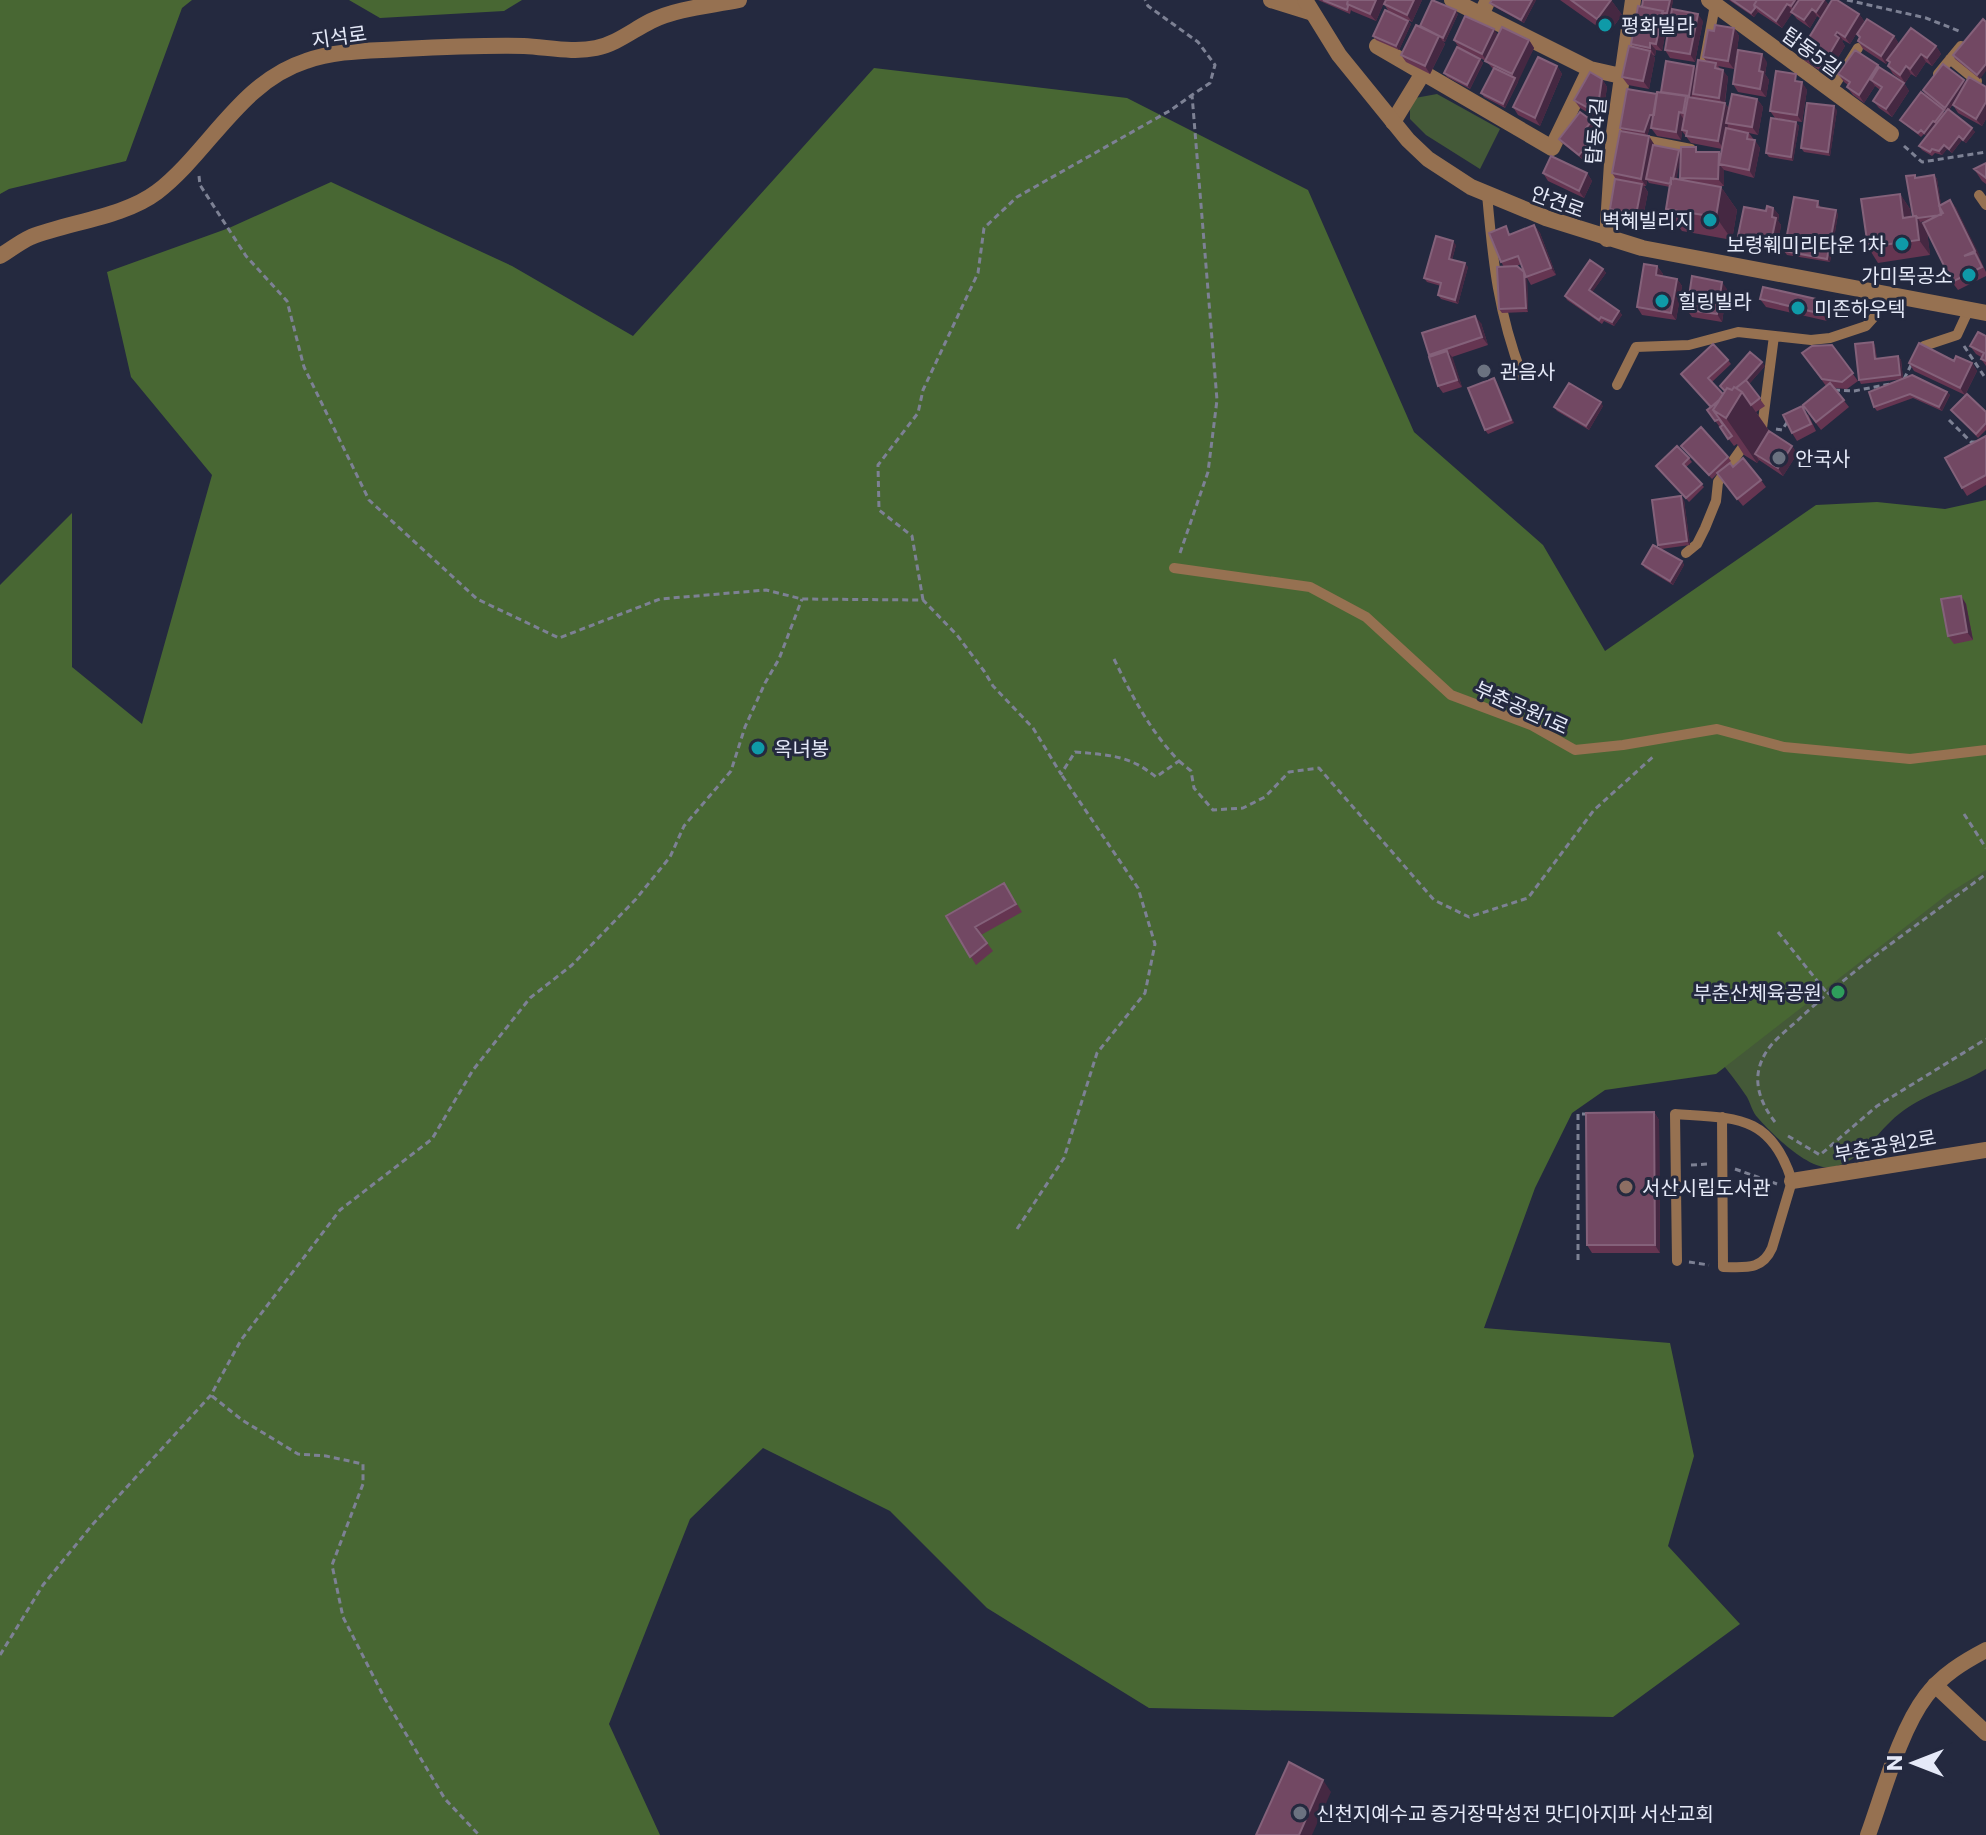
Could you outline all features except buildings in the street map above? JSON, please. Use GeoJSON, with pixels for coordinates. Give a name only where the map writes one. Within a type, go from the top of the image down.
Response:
{"type":"FeatureCollection","features":[{"type":"Feature","properties":{"kind":"street","name":"지석로"},"geometry":{"type":"LineString","coordinates":[[0,256],[28,238],[124,208],[153,195],[182,172],[232,113],[267,80],[303,61],[327,54],[359,51],[523,46],[571,50],[597,48],[664,16],[739,0]]}},
{"type":"Feature","properties":{"kind":"street"},"geometry":{"type":"LineString","coordinates":[[1271,0],[1308,6]]}},
{"type":"Feature","properties":{"kind":"street","name":"탑동4길"},"geometry":{"type":"LineString","coordinates":[[1452,0],[1484,7],[1590,69],[1621,76]]}},
{"type":"Feature","properties":{"kind":"street"},"geometry":{"type":"LineString","coordinates":[[1615,0],[1632,6]]}},
{"type":"Feature","properties":{"kind":"street","name":"탑동5길"},"geometry":{"type":"LineString","coordinates":[[1712,2],[1779,60],[1895,129]]}},
{"type":"Feature","properties":{"kind":"street","name":"안견로"},"geometry":{"type":"LineString","coordinates":[[1308,6],[1339,55],[1393,122],[1428,159],[1449,175],[1487,194],[1607,239],[1667,254],[1978,311]]}},
{"type":"Feature","properties":{"kind":"street","name":"탑동4길"},"geometry":{"type":"LineString","coordinates":[[1607,239],[1614,133],[1632,6]]}},
{"type":"Feature","properties":{"kind":"street"},"geometry":{"type":"LineString","coordinates":[[1377,46],[1552,148],[1590,69]]}},
{"type":"Feature","properties":{"kind":"street"},"geometry":{"type":"LineString","coordinates":[[1393,122],[1423,73]]}},
{"type":"Feature","properties":{"kind":"street","name":"부춘공원2로"},"geometry":{"type":"LineString","coordinates":[[1792,1181],[1986,1150]]}},
{"type":"Feature","properties":{"kind":"street"},"geometry":{"type":"LineString","coordinates":[[1868,1835],[1919,1707],[1935,1685],[1961,1664],[1986,1650]]}},
{"type":"Feature","properties":{"kind":"street"},"geometry":{"type":"LineString","coordinates":[[1935,1685],[1986,1733]]}},
{"type":"Feature","properties":{"kind":"lane"},"geometry":{"type":"LineString","coordinates":[[1704,64],[1712,2]]}},
{"type":"Feature","properties":{"kind":"lane"},"geometry":{"type":"LineString","coordinates":[[1933,80],[1970,36]]}},
{"type":"Feature","properties":{"kind":"lane"},"geometry":{"type":"LineString","coordinates":[[1831,91],[1858,48]]}},
{"type":"Feature","properties":{"kind":"lane"},"geometry":{"type":"LineString","coordinates":[[1950,59],[1977,81]]}},
{"type":"Feature","properties":{"kind":"lane"},"geometry":{"type":"LineString","coordinates":[[1614,133],[1697,150]]}},
{"type":"Feature","properties":{"kind":"lane"},"geometry":{"type":"LineString","coordinates":[[1487,194],[1498,302],[1523,378]]}},
{"type":"Feature","properties":{"kind":"lane"},"geometry":{"type":"LineString","coordinates":[[1979,195],[1986,205]]}},
{"type":"Feature","properties":{"kind":"lane"},"geometry":{"type":"LineString","coordinates":[[1617,385],[1636,347],[1689,345],[1738,332],[1818,340],[1861,329],[1875,316],[1883,293]]}},
{"type":"Feature","properties":{"kind":"lane"},"geometry":{"type":"LineString","coordinates":[[1924,346],[1957,335],[1978,311]]}},
{"type":"Feature","properties":{"kind":"lane"},"geometry":{"type":"LineString","coordinates":[[1686,553],[1697,544],[1705,528],[1716,501],[1718,482],[1742,448],[1762,428],[1774,336]]}},
{"type":"Feature","properties":{"kind":"lane","name":"부춘공원1로"},"geometry":{"type":"LineString","coordinates":[[1174,568],[1310,587],[1366,617],[1451,695],[1531,725],[1575,750],[1717,729],[1784,747],[1910,759],[1986,750]]}},
{"type":"Feature","properties":{"kind":"lane"},"geometry":{"type":"LineString","coordinates":[[1677,1261],[1675,1114],[1722,1117],[1744,1121],[1764,1133],[1782,1156],[1792,1181],[1768,1258],[1752,1267],[1723,1267],[1722,1117]]}},
{"type":"Feature","properties":{"kind":"path"},"geometry":{"type":"LineString","coordinates":[[1017,1229],[1064,1158],[1097,1053],[1145,993],[1155,944],[1138,888],[1033,728],[993,686],[957,635],[923,600],[912,536],[879,510],[878,465],[918,413],[923,390],[978,273],[984,228],[1017,197],[1171,110],[1210,83],[1215,65],[1198,42],[1148,6],[1145,0]]}},
{"type":"Feature","properties":{"kind":"path"},"geometry":{"type":"LineString","coordinates":[[1847,0],[1926,18],[1970,36]]}},
{"type":"Feature","properties":{"kind":"path"},"geometry":{"type":"LineString","coordinates":[[1174,568],[1208,472],[1217,400],[1192,95]]}},
{"type":"Feature","properties":{"kind":"path"},"geometry":{"type":"LineString","coordinates":[[1895,129],[1922,162],[1986,152]]}},
{"type":"Feature","properties":{"kind":"path"},"geometry":{"type":"LineString","coordinates":[[197,165],[200,185],[246,256],[287,301],[304,367],[369,500],[477,599],[559,638],[660,599],[766,590],[802,599],[923,600]]}},
{"type":"Feature","properties":{"kind":"path"},"geometry":{"type":"LineString","coordinates":[[1957,335],[1986,379]]}},
{"type":"Feature","properties":{"kind":"path"},"geometry":{"type":"LineString","coordinates":[[1826,396],[1835,390],[1854,391],[1898,383],[1905,379],[1908,368],[1924,346]]}},
{"type":"Feature","properties":{"kind":"path"},"geometry":{"type":"LineString","coordinates":[[1763,421],[1782,430],[1789,419]]}},
{"type":"Feature","properties":{"kind":"path"},"geometry":{"type":"LineString","coordinates":[[1949,420],[1971,442],[1982,443]]}},
{"type":"Feature","properties":{"kind":"path"},"geometry":{"type":"LineString","coordinates":[[0,1655],[53,1573],[93,1524],[211,1395],[241,1340],[340,1210],[432,1139],[473,1070],[530,998],[572,965],[636,899],[670,857],[684,826],[731,771],[745,727],[779,659],[802,599]]}},
{"type":"Feature","properties":{"kind":"path"},"geometry":{"type":"LineString","coordinates":[[1114,659],[1160,741],[1191,771],[1194,788],[1213,810],[1243,808],[1265,797],[1289,772],[1319,768],[1434,900],[1469,917],[1528,898],[1594,810],[1626,784],[1674,736]]}},
{"type":"Feature","properties":{"kind":"path"},"geometry":{"type":"LineString","coordinates":[[1061,774],[1075,752],[1116,756],[1139,763],[1156,777],[1179,761]]}},
{"type":"Feature","properties":{"kind":"path"},"geometry":{"type":"LineString","coordinates":[[1964,814],[1986,848]]}},
{"type":"Feature","properties":{"kind":"path"},"geometry":{"type":"LineString","coordinates":[[1777,1124],[1765,1110],[1758,1086],[1761,1061],[1769,1047],[1827,993],[1986,874]]}},
{"type":"Feature","properties":{"kind":"path"},"geometry":{"type":"LineString","coordinates":[[1778,932],[1827,993]]}},
{"type":"Feature","properties":{"kind":"path"},"geometry":{"type":"LineString","coordinates":[[1783,1131],[1803,1147],[1820,1155],[1877,1106],[1986,1039]]}},
{"type":"Feature","properties":{"kind":"path"},"geometry":{"type":"LineString","coordinates":[[1578,1260],[1578,1114],[1592,1114]]}},
{"type":"Feature","properties":{"kind":"path"},"geometry":{"type":"LineString","coordinates":[[1676,1165],[1722,1166],[1774,1184],[1792,1181]]}},
{"type":"Feature","properties":{"kind":"path"},"geometry":{"type":"LineString","coordinates":[[1677,1261],[1723,1267]]}},
{"type":"Feature","properties":{"kind":"path"},"geometry":{"type":"LineString","coordinates":[[211,1395],[242,1420],[298,1454],[363,1464],[363,1484],[332,1565],[343,1617],[385,1699],[434,1776],[445,1799],[479,1835]]}},
{"type":"Feature","properties":{"kind":"green space"},"geometry":{"type":"Polygon","coordinates":[[[0,0],[192,0],[182,8],[126,161],[9,189],[0,194],[0,0]]]}},
{"type":"Feature","properties":{"kind":"green space"},"geometry":{"type":"Polygon","coordinates":[[[349,0],[522,0],[504,11],[380,18],[349,0]]]}},
{"type":"Feature","properties":{"kind":"green space"},"geometry":{"type":"Polygon","coordinates":[[[874,68],[1127,98],[1308,190],[1414,432],[1543,545],[1605,651],[1816,505],[1877,502],[1945,509],[1986,500],[1986,870],[1949,893],[1716,1074],[1605,1090],[1572,1113],[1535,1188],[1484,1328],[1670,1343],[1694,1456],[1668,1546],[1740,1624],[1613,1717],[1149,1708],[987,1608],[890,1511],[763,1448],[690,1519],[609,1724],[660,1835],[0,1835],[0,585],[72,513],[72,667],[142,724],[212,475],[131,377],[107,272],[229,228],[331,182],[512,266],[633,336],[874,68]]]}},
{"type":"Feature","properties":{"kind":"green space"},"geometry":{"type":"Polygon","coordinates":[[[1437,94],[1500,129],[1480,169],[1426,135],[1410,119],[1410,106],[1415,98],[1437,94]]]}},
{"type":"Feature","properties":{"kind":"green space","name":"부춘산체육공원"},"geometry":{"type":"Polygon","coordinates":[[[1986,781],[1986,1069],[1909,1107],[1844,1164],[1824,1167],[1814,1164],[1792,1150],[1758,1118],[1740,1087],[1686,1020],[1986,781]]]}},
{"type":"Feature","properties":{"kind":"place","name":"평화빌라"},"geometry":{"type":"Point","coordinates":[1605,25]}},
{"type":"Feature","properties":{"kind":"place","name":"벽혜빌리지"},"geometry":{"type":"Point","coordinates":[1710,220]}},
{"type":"Feature","properties":{"kind":"place","name":"보령훼미리타운 1차"},"geometry":{"type":"Point","coordinates":[1902,244]}},
{"type":"Feature","properties":{"kind":"place","name":"가미목공소"},"geometry":{"type":"Point","coordinates":[1969,275]}},
{"type":"Feature","properties":{"kind":"place","name":"힐링빌라"},"geometry":{"type":"Point","coordinates":[1662,301]}},
{"type":"Feature","properties":{"kind":"place","name":"미존하우텍"},"geometry":{"type":"Point","coordinates":[1798,308]}},
{"type":"Feature","properties":{"kind":"place","name":"관음사"},"geometry":{"type":"Point","coordinates":[1484,371]}},
{"type":"Feature","properties":{"kind":"place","name":"안국사"},"geometry":{"type":"Point","coordinates":[1779,458]}},
{"type":"Feature","properties":{"kind":"place","name":"옥녀봉"},"geometry":{"type":"Point","coordinates":[758,748]}},
{"type":"Feature","properties":{"kind":"place","name":"부춘산체육공원"},"geometry":{"type":"Point","coordinates":[1838,992]}},
{"type":"Feature","properties":{"kind":"place","name":"서산시립도서관"},"geometry":{"type":"Point","coordinates":[1626,1187]}},
{"type":"Feature","properties":{"kind":"place","name":"신천지예수교 증거장막성전 맛디아지파 서산교회"},"geometry":{"type":"Point","coordinates":[1300,1813]}}]}
